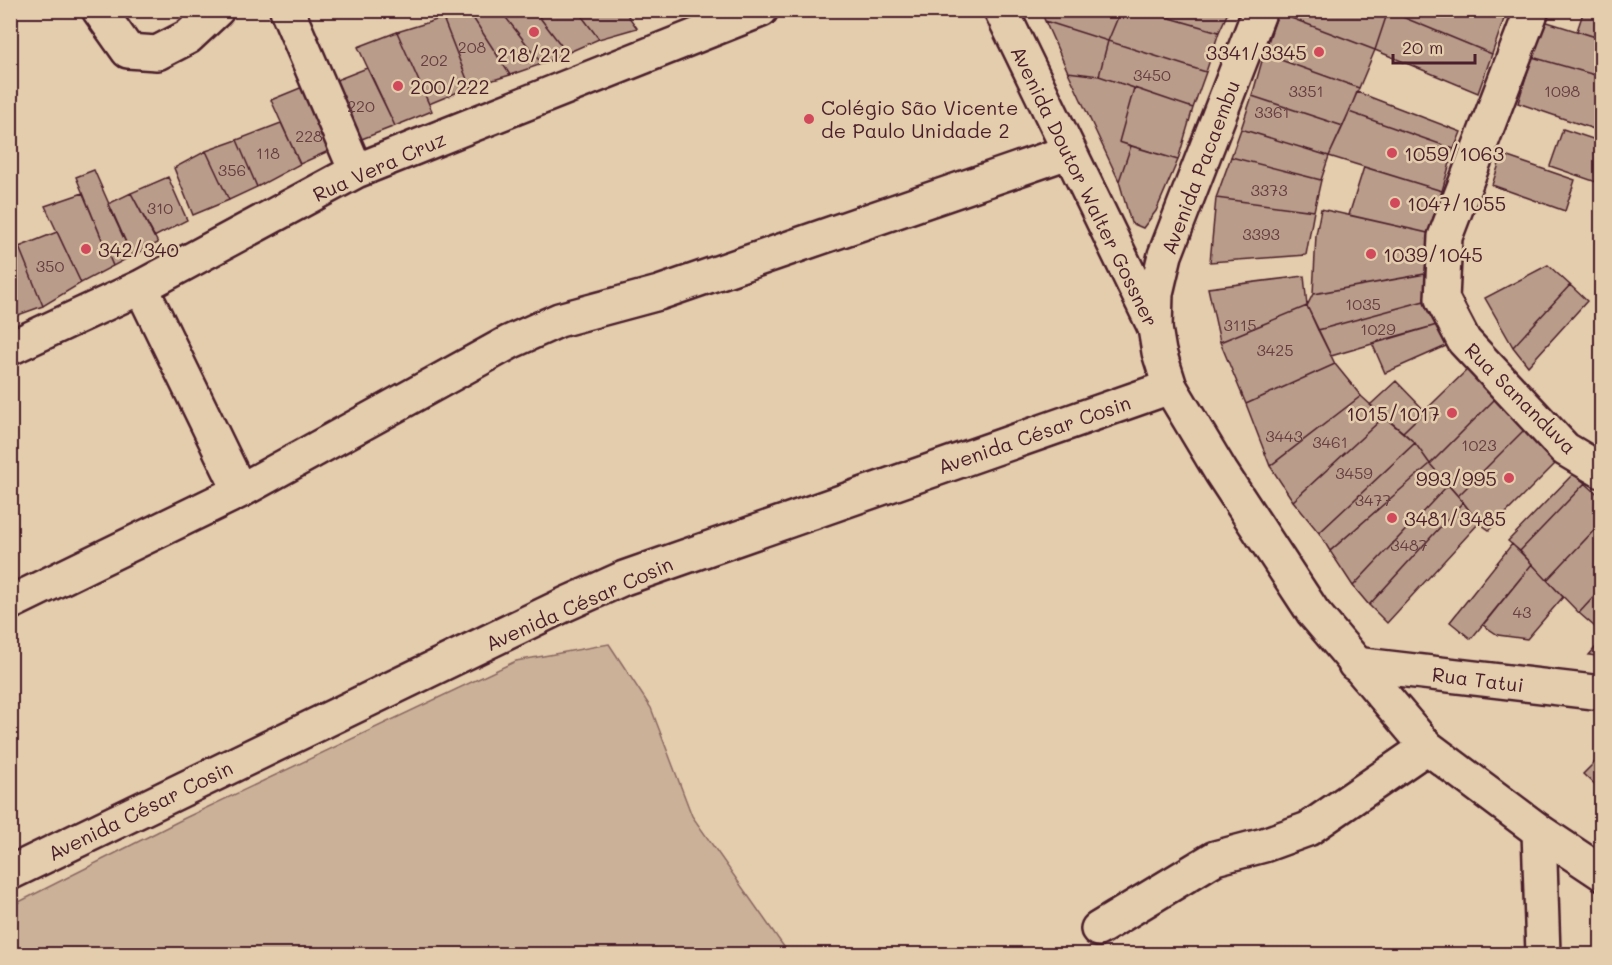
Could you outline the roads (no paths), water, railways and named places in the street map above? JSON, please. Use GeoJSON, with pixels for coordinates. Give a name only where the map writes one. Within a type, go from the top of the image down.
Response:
{"type":"FeatureCollection","features":[{"type":"Feature","properties":{"kind":"street"},"geometry":{"type":"LineString","coordinates":[[99,10],[128,51],[157,53],[188,37],[217,10]]}},
{"type":"Feature","properties":{"kind":"street"},"geometry":{"type":"LineString","coordinates":[[287,10],[356,171]]}},
{"type":"Feature","properties":{"kind":"street","name":"Rua Vera Cruz"},"geometry":{"type":"LineString","coordinates":[[10,348],[141,287],[356,171],[724,17],[760,10]]}},
{"type":"Feature","properties":{"kind":"street","name":"Avenida Doutor Walter Gossner"},"geometry":{"type":"LineString","coordinates":[[1001,10],[1155,328],[1159,352],[1170,387],[1275,556],[1313,612],[1427,747],[1539,831],[1602,873]]}},
{"type":"Feature","properties":{"kind":"street","name":"Avenida Pacaembu"},"geometry":{"type":"LineString","coordinates":[[1155,328],[1156,293],[1166,255],[1260,10]]}},
{"type":"Feature","properties":{"kind":"street","name":"Rua Sananduva"},"geometry":{"type":"LineString","coordinates":[[1532,10],[1445,237],[1442,299],[1464,341],[1472,350],[1565,449],[1602,471]]}},
{"type":"Feature","properties":{"kind":"street"},"geometry":{"type":"LineString","coordinates":[[10,603],[240,491],[510,342],[559,320],[659,293],[1068,152]]}},
{"type":"Feature","properties":{"kind":"street"},"geometry":{"type":"LineString","coordinates":[[141,287],[240,491]]}},
{"type":"Feature","properties":{"kind":"street","name":"Avenida César Cosin"},"geometry":{"type":"LineString","coordinates":[[10,873],[624,578],[1170,387]]}},
{"type":"Feature","properties":{"kind":"street","name":"Rua Tatui"},"geometry":{"type":"LineString","coordinates":[[1355,664],[1602,693]]}},
{"type":"Feature","properties":{"kind":"street"},"geometry":{"type":"LineString","coordinates":[[1098,929],[1215,858],[1264,845],[1308,829],[1427,747]]}},
{"type":"Feature","properties":{"kind":"street"},"geometry":{"type":"LineString","coordinates":[[1539,831],[1543,954]]}},
{"type":"Feature","properties":{"kind":"place","name":"218/212"},"geometry":{"type":"Point","coordinates":[534,32]}},
{"type":"Feature","properties":{"kind":"place","name":"3341/3345"},"geometry":{"type":"Point","coordinates":[1319,52]}},
{"type":"Feature","properties":{"kind":"place","name":"200/222"},"geometry":{"type":"Point","coordinates":[398,86]}},
{"type":"Feature","properties":{"kind":"place","name":"Colégio São Vicente de Paulo Unidade 2"},"geometry":{"type":"Point","coordinates":[809,119]}},
{"type":"Feature","properties":{"kind":"place","name":"1059/1063"},"geometry":{"type":"Point","coordinates":[1392,153]}},
{"type":"Feature","properties":{"kind":"place","name":"1047/1055"},"geometry":{"type":"Point","coordinates":[1395,203]}},
{"type":"Feature","properties":{"kind":"place","name":"342/340"},"geometry":{"type":"Point","coordinates":[86,249]}},
{"type":"Feature","properties":{"kind":"place","name":"1039/1045"},"geometry":{"type":"Point","coordinates":[1371,254]}},
{"type":"Feature","properties":{"kind":"place","name":"1015/1017"},"geometry":{"type":"Point","coordinates":[1452,413]}},
{"type":"Feature","properties":{"kind":"place","name":"993/995"},"geometry":{"type":"Point","coordinates":[1509,478]}},
{"type":"Feature","properties":{"kind":"place","name":"3481/3485"},"geometry":{"type":"Point","coordinates":[1392,518]}}]}
